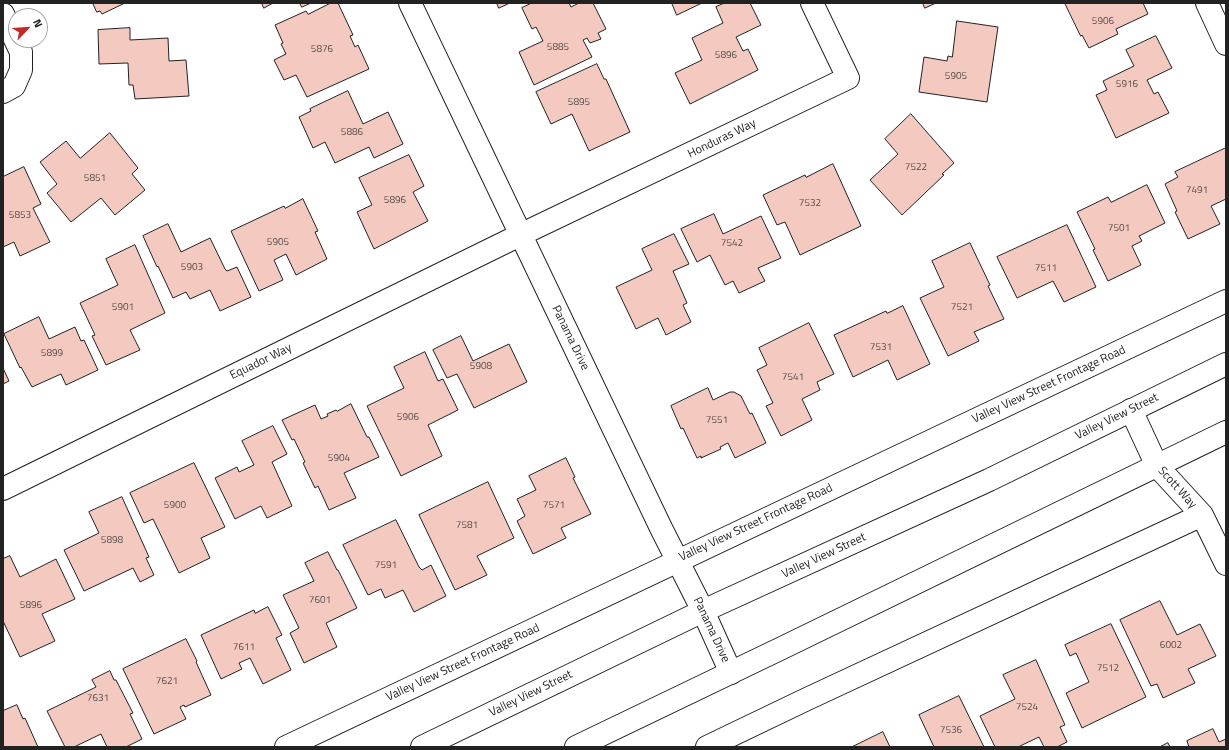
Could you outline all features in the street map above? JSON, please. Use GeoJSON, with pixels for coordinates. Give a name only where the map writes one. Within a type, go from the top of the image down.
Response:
{"type":"FeatureCollection","features":[{"type":"Feature","properties":{"kind":"street","name":"Panama Drive"},"geometry":{"type":"LineString","coordinates":[[410,3],[731,673]]}},
{"type":"Feature","properties":{"kind":"street","name":"Honduras Way"},"geometry":{"type":"LineString","coordinates":[[520,235],[848,78],[812,3]]}},
{"type":"Feature","properties":{"kind":"street"},"geometry":{"type":"LineString","coordinates":[[1207,3],[1226,44]]}},
{"type":"Feature","properties":{"kind":"street"},"geometry":{"type":"LineString","coordinates":[[3,14],[21,52],[21,70],[14,86],[3,92]]}},
{"type":"Feature","properties":{"kind":"street","name":"Equador Way"},"geometry":{"type":"LineString","coordinates":[[3,488],[520,235]]}},
{"type":"Feature","properties":{"kind":"street","name":"Valley View Street Frontage Road"},"geometry":{"type":"LineString","coordinates":[[286,747],[1226,301]]}},
{"type":"Feature","properties":{"kind":"street","name":"Valley View Street"},"geometry":{"type":"LineString","coordinates":[[422,747],[703,612],[989,480],[1226,364]]}},
{"type":"Feature","properties":{"kind":"street","name":"Scott Way"},"geometry":{"type":"LineString","coordinates":[[1130,410],[1157,466],[1202,515],[1226,564]]}},
{"type":"Feature","properties":{"kind":"street"},"geometry":{"type":"LineString","coordinates":[[576,747],[1226,432]]}},
{"type":"Feature","properties":{"kind":"street"},"geometry":{"type":"LineString","coordinates":[[707,747],[1202,515]]}},
{"type":"Feature","properties":{"kind":"building"},"geometry":{"type":"Polygon","coordinates":[[[93,3],[125,3],[102,14],[100,11],[97,12],[93,3]]]}},
{"type":"Feature","properties":{"kind":"building"},"geometry":{"type":"Polygon","coordinates":[[[262,3],[273,3],[264,8],[262,3]]]}},
{"type":"Feature","properties":{"kind":"building"},"geometry":{"type":"Polygon","coordinates":[[[300,3],[311,3],[302,7],[300,3]]]}},
{"type":"Feature","properties":{"kind":"building"},"geometry":{"type":"Polygon","coordinates":[[[331,3],[338,3],[353,35],[350,36],[355,47],[358,45],[369,69],[307,97],[296,75],[284,80],[274,60],[286,54],[275,25],[306,11],[308,14],[331,3]]]}},
{"type":"Feature","properties":{"kind":"building"},"geometry":{"type":"Polygon","coordinates":[[[497,3],[510,3],[499,8],[497,3]]]}},
{"type":"Feature","properties":{"kind":"building"},"geometry":{"type":"Polygon","coordinates":[[[532,3],[569,3],[571,7],[579,3],[593,3],[606,29],[598,33],[601,39],[590,43],[587,38],[583,40],[592,57],[534,85],[519,52],[543,41],[536,27],[532,29],[522,8],[532,3]]]}},
{"type":"Feature","properties":{"kind":"building"},"geometry":{"type":"Polygon","coordinates":[[[672,3],[702,3],[677,15],[672,3]]]}},
{"type":"Feature","properties":{"kind":"building"},"geometry":{"type":"Polygon","coordinates":[[[725,3],[750,3],[761,25],[736,37],[743,51],[748,49],[758,70],[690,104],[675,73],[702,60],[692,38],[723,23],[716,7],[725,3]]]}},
{"type":"Feature","properties":{"kind":"building"},"geometry":{"type":"Polygon","coordinates":[[[923,3],[936,3],[925,8],[923,3]]]}},
{"type":"Feature","properties":{"kind":"building"},"geometry":{"type":"Polygon","coordinates":[[[1065,3],[1143,3],[1148,14],[1116,29],[1118,34],[1089,48],[1082,35],[1081,36],[1065,3]]]}},
{"type":"Feature","properties":{"kind":"building"},"geometry":{"type":"Polygon","coordinates":[[[957,21],[998,27],[987,102],[919,92],[924,57],[947,61],[948,56],[952,57],[957,21]]]}},
{"type":"Feature","properties":{"kind":"building"},"geometry":{"type":"Polygon","coordinates":[[[130,28],[130,40],[168,38],[169,61],[186,60],[189,96],[135,99],[133,85],[129,85],[128,63],[99,64],[98,30],[130,28]]]}},
{"type":"Feature","properties":{"kind":"building"},"geometry":{"type":"Polygon","coordinates":[[[1156,36],[1172,68],[1147,80],[1154,94],[1158,92],[1169,113],[1116,138],[1096,95],[1107,90],[1103,81],[1134,66],[1126,50],[1156,36]]]}},
{"type":"Feature","properties":{"kind":"building"},"geometry":{"type":"Polygon","coordinates":[[[597,64],[604,79],[606,79],[630,132],[589,151],[572,114],[551,124],[536,92],[597,64]]]}},
{"type":"Feature","properties":{"kind":"building"},"geometry":{"type":"Polygon","coordinates":[[[348,91],[363,124],[388,112],[403,144],[374,158],[369,147],[335,163],[325,142],[313,148],[299,117],[311,111],[310,109],[348,91]]]}},
{"type":"Feature","properties":{"kind":"building"},"geometry":{"type":"Polygon","coordinates":[[[911,114],[954,163],[942,174],[944,175],[902,215],[870,180],[898,154],[885,139],[911,114]]]}},
{"type":"Feature","properties":{"kind":"building"},"geometry":{"type":"Polygon","coordinates":[[[110,133],[138,168],[132,174],[145,190],[115,215],[101,198],[71,222],[47,193],[57,184],[40,162],[66,141],[80,158],[110,133]]]}},
{"type":"Feature","properties":{"kind":"building"},"geometry":{"type":"Polygon","coordinates":[[[1226,148],[1226,199],[1211,206],[1220,224],[1188,239],[1175,212],[1177,211],[1165,184],[1178,177],[1175,172],[1226,148]]]}},
{"type":"Feature","properties":{"kind":"building"},"geometry":{"type":"Polygon","coordinates":[[[409,155],[424,186],[413,192],[428,221],[374,249],[357,212],[372,205],[359,178],[409,155]]]}},
{"type":"Feature","properties":{"kind":"building"},"geometry":{"type":"Polygon","coordinates":[[[833,164],[861,226],[800,255],[785,222],[777,225],[763,195],[805,175],[806,177],[833,164]]]}},
{"type":"Feature","properties":{"kind":"building"},"geometry":{"type":"Polygon","coordinates":[[[24,167],[41,204],[33,208],[50,242],[20,256],[14,242],[3,247],[3,177],[24,167]]]}},
{"type":"Feature","properties":{"kind":"building"},"geometry":{"type":"Polygon","coordinates":[[[1147,185],[1165,223],[1139,236],[1142,241],[1132,246],[1141,265],[1108,281],[1093,250],[1095,249],[1077,212],[1108,197],[1111,202],[1147,185]]]}},
{"type":"Feature","properties":{"kind":"building"},"geometry":{"type":"Polygon","coordinates":[[[303,199],[318,231],[315,232],[327,259],[296,275],[286,254],[274,260],[283,280],[259,291],[231,231],[284,206],[285,208],[303,199]]]}},
{"type":"Feature","properties":{"kind":"building"},"geometry":{"type":"Polygon","coordinates":[[[714,214],[723,234],[761,216],[781,258],[758,268],[765,281],[739,293],[733,281],[725,285],[710,255],[697,262],[681,229],[714,214]]]}},
{"type":"Feature","properties":{"kind":"building"},"geometry":{"type":"Polygon","coordinates":[[[168,224],[181,252],[210,238],[225,269],[227,271],[237,267],[251,297],[220,311],[210,290],[190,299],[186,292],[173,298],[143,236],[168,224]]]}},
{"type":"Feature","properties":{"kind":"building"},"geometry":{"type":"Polygon","coordinates":[[[1067,225],[1096,287],[1064,302],[1053,281],[1017,298],[997,257],[1067,225]]]}},
{"type":"Feature","properties":{"kind":"building"},"geometry":{"type":"Polygon","coordinates":[[[674,234],[689,264],[673,271],[687,303],[683,305],[691,322],[666,335],[658,318],[636,329],[616,287],[652,270],[642,249],[674,234]]]}},
{"type":"Feature","properties":{"kind":"building"},"geometry":{"type":"Polygon","coordinates":[[[970,243],[1004,319],[974,332],[979,341],[948,356],[920,298],[944,287],[932,261],[970,243]]]}},
{"type":"Feature","properties":{"kind":"building"},"geometry":{"type":"Polygon","coordinates":[[[135,245],[165,313],[130,330],[140,350],[106,365],[92,336],[95,335],[80,303],[118,285],[106,259],[135,245]]]}},
{"type":"Feature","properties":{"kind":"building"},"geometry":{"type":"Polygon","coordinates":[[[903,306],[930,364],[897,380],[888,360],[853,377],[834,335],[886,311],[887,313],[903,306]]]}},
{"type":"Feature","properties":{"kind":"building"},"geometry":{"type":"Polygon","coordinates":[[[39,317],[49,339],[75,327],[81,341],[84,340],[98,370],[66,385],[61,374],[32,387],[21,367],[20,368],[4,334],[39,317]]]}},
{"type":"Feature","properties":{"kind":"building"},"geometry":{"type":"Polygon","coordinates":[[[809,323],[834,374],[817,382],[820,390],[802,399],[812,420],[781,436],[766,406],[773,403],[757,370],[767,365],[759,348],[809,323]]]}},
{"type":"Feature","properties":{"kind":"building"},"geometry":{"type":"Polygon","coordinates":[[[461,336],[473,361],[509,344],[527,382],[474,408],[457,374],[447,378],[433,350],[461,336]]]}},
{"type":"Feature","properties":{"kind":"building"},"geometry":{"type":"Polygon","coordinates":[[[425,352],[438,381],[443,379],[458,410],[428,425],[442,456],[401,476],[367,406],[404,388],[394,367],[425,352]]]}},
{"type":"Feature","properties":{"kind":"building"},"geometry":{"type":"Polygon","coordinates":[[[3,368],[9,381],[3,384],[3,368]]]}},
{"type":"Feature","properties":{"kind":"building"},"geometry":{"type":"Polygon","coordinates":[[[708,388],[713,400],[730,392],[734,392],[741,396],[750,414],[752,413],[766,443],[735,458],[728,443],[720,447],[721,449],[701,458],[701,456],[697,458],[683,428],[681,429],[671,406],[708,388]]]}},
{"type":"Feature","properties":{"kind":"building"},"geometry":{"type":"Polygon","coordinates":[[[351,404],[367,437],[369,437],[379,457],[344,473],[356,498],[329,510],[318,486],[315,488],[294,439],[292,440],[282,420],[315,405],[321,419],[328,416],[327,414],[351,404]]]}},
{"type":"Feature","properties":{"kind":"building"},"geometry":{"type":"Polygon","coordinates":[[[273,426],[287,454],[272,462],[292,506],[267,518],[261,506],[235,519],[215,478],[237,467],[239,472],[254,465],[242,441],[273,426]]]}},
{"type":"Feature","properties":{"kind":"building"},"geometry":{"type":"Polygon","coordinates":[[[566,458],[575,477],[573,478],[591,514],[561,528],[566,538],[533,554],[517,521],[525,516],[517,499],[536,490],[529,476],[566,458]]]}},
{"type":"Feature","properties":{"kind":"building"},"geometry":{"type":"Polygon","coordinates":[[[194,463],[225,527],[201,538],[210,558],[179,573],[153,519],[144,523],[130,493],[194,463]]]}},
{"type":"Feature","properties":{"kind":"building"},"geometry":{"type":"Polygon","coordinates":[[[488,482],[514,538],[477,556],[487,575],[455,590],[419,515],[488,482]]]}},
{"type":"Feature","properties":{"kind":"building"},"geometry":{"type":"Polygon","coordinates":[[[122,497],[149,557],[146,558],[154,575],[140,582],[133,568],[84,591],[64,550],[99,533],[89,512],[122,497]]]}},
{"type":"Feature","properties":{"kind":"building"},"geometry":{"type":"Polygon","coordinates":[[[396,520],[419,567],[422,570],[431,565],[446,596],[414,612],[403,590],[385,598],[381,589],[368,595],[343,545],[396,520]]]}},
{"type":"Feature","properties":{"kind":"building"},"geometry":{"type":"Polygon","coordinates":[[[328,552],[357,608],[326,623],[337,647],[304,663],[290,633],[299,628],[283,595],[314,581],[305,563],[328,552]]]}},
{"type":"Feature","properties":{"kind":"building"},"geometry":{"type":"Polygon","coordinates":[[[10,556],[20,577],[56,559],[75,599],[42,614],[55,641],[20,657],[3,621],[3,559],[10,556]]]}},
{"type":"Feature","properties":{"kind":"building"},"geometry":{"type":"Polygon","coordinates":[[[1160,601],[1177,635],[1200,624],[1216,656],[1188,669],[1195,683],[1163,698],[1157,684],[1151,686],[1120,620],[1160,601]]]}},
{"type":"Feature","properties":{"kind":"building"},"geometry":{"type":"Polygon","coordinates":[[[268,607],[282,635],[276,638],[291,670],[263,684],[250,658],[239,663],[242,669],[221,679],[201,635],[254,610],[255,613],[268,607]]]}},
{"type":"Feature","properties":{"kind":"building"},"geometry":{"type":"Polygon","coordinates":[[[1111,624],[1146,697],[1082,728],[1066,693],[1089,682],[1076,653],[1070,656],[1065,645],[1111,624]]]}},
{"type":"Feature","properties":{"kind":"building"},"geometry":{"type":"Polygon","coordinates":[[[186,639],[211,695],[185,707],[184,705],[180,707],[186,719],[154,734],[123,669],[186,639]]]}},
{"type":"Feature","properties":{"kind":"building"},"geometry":{"type":"Polygon","coordinates":[[[1036,660],[1065,725],[1060,727],[1067,742],[1057,747],[1044,747],[1039,737],[1018,747],[995,747],[980,716],[1015,699],[1003,675],[1036,660]]]}},
{"type":"Feature","properties":{"kind":"building"},"geometry":{"type":"Polygon","coordinates":[[[110,671],[133,713],[130,714],[142,739],[126,747],[107,747],[101,734],[74,747],[65,747],[47,711],[96,687],[92,680],[110,671]]]}},
{"type":"Feature","properties":{"kind":"building"},"geometry":{"type":"Polygon","coordinates":[[[959,696],[984,747],[934,747],[919,715],[959,696]]]}},
{"type":"Feature","properties":{"kind":"building"},"geometry":{"type":"Polygon","coordinates":[[[17,705],[23,719],[25,718],[38,747],[3,747],[3,711],[17,705]]]}},
{"type":"Feature","properties":{"kind":"building"},"geometry":{"type":"Polygon","coordinates":[[[1213,729],[1219,742],[1226,739],[1226,747],[1189,747],[1187,741],[1213,729]]]}},
{"type":"Feature","properties":{"kind":"building"},"geometry":{"type":"Polygon","coordinates":[[[883,732],[890,747],[852,747],[883,732]]]}},
{"type":"Feature","properties":{"kind":"building"},"geometry":{"type":"Polygon","coordinates":[[[1168,743],[1170,747],[1160,747],[1168,743]]]}}]}
